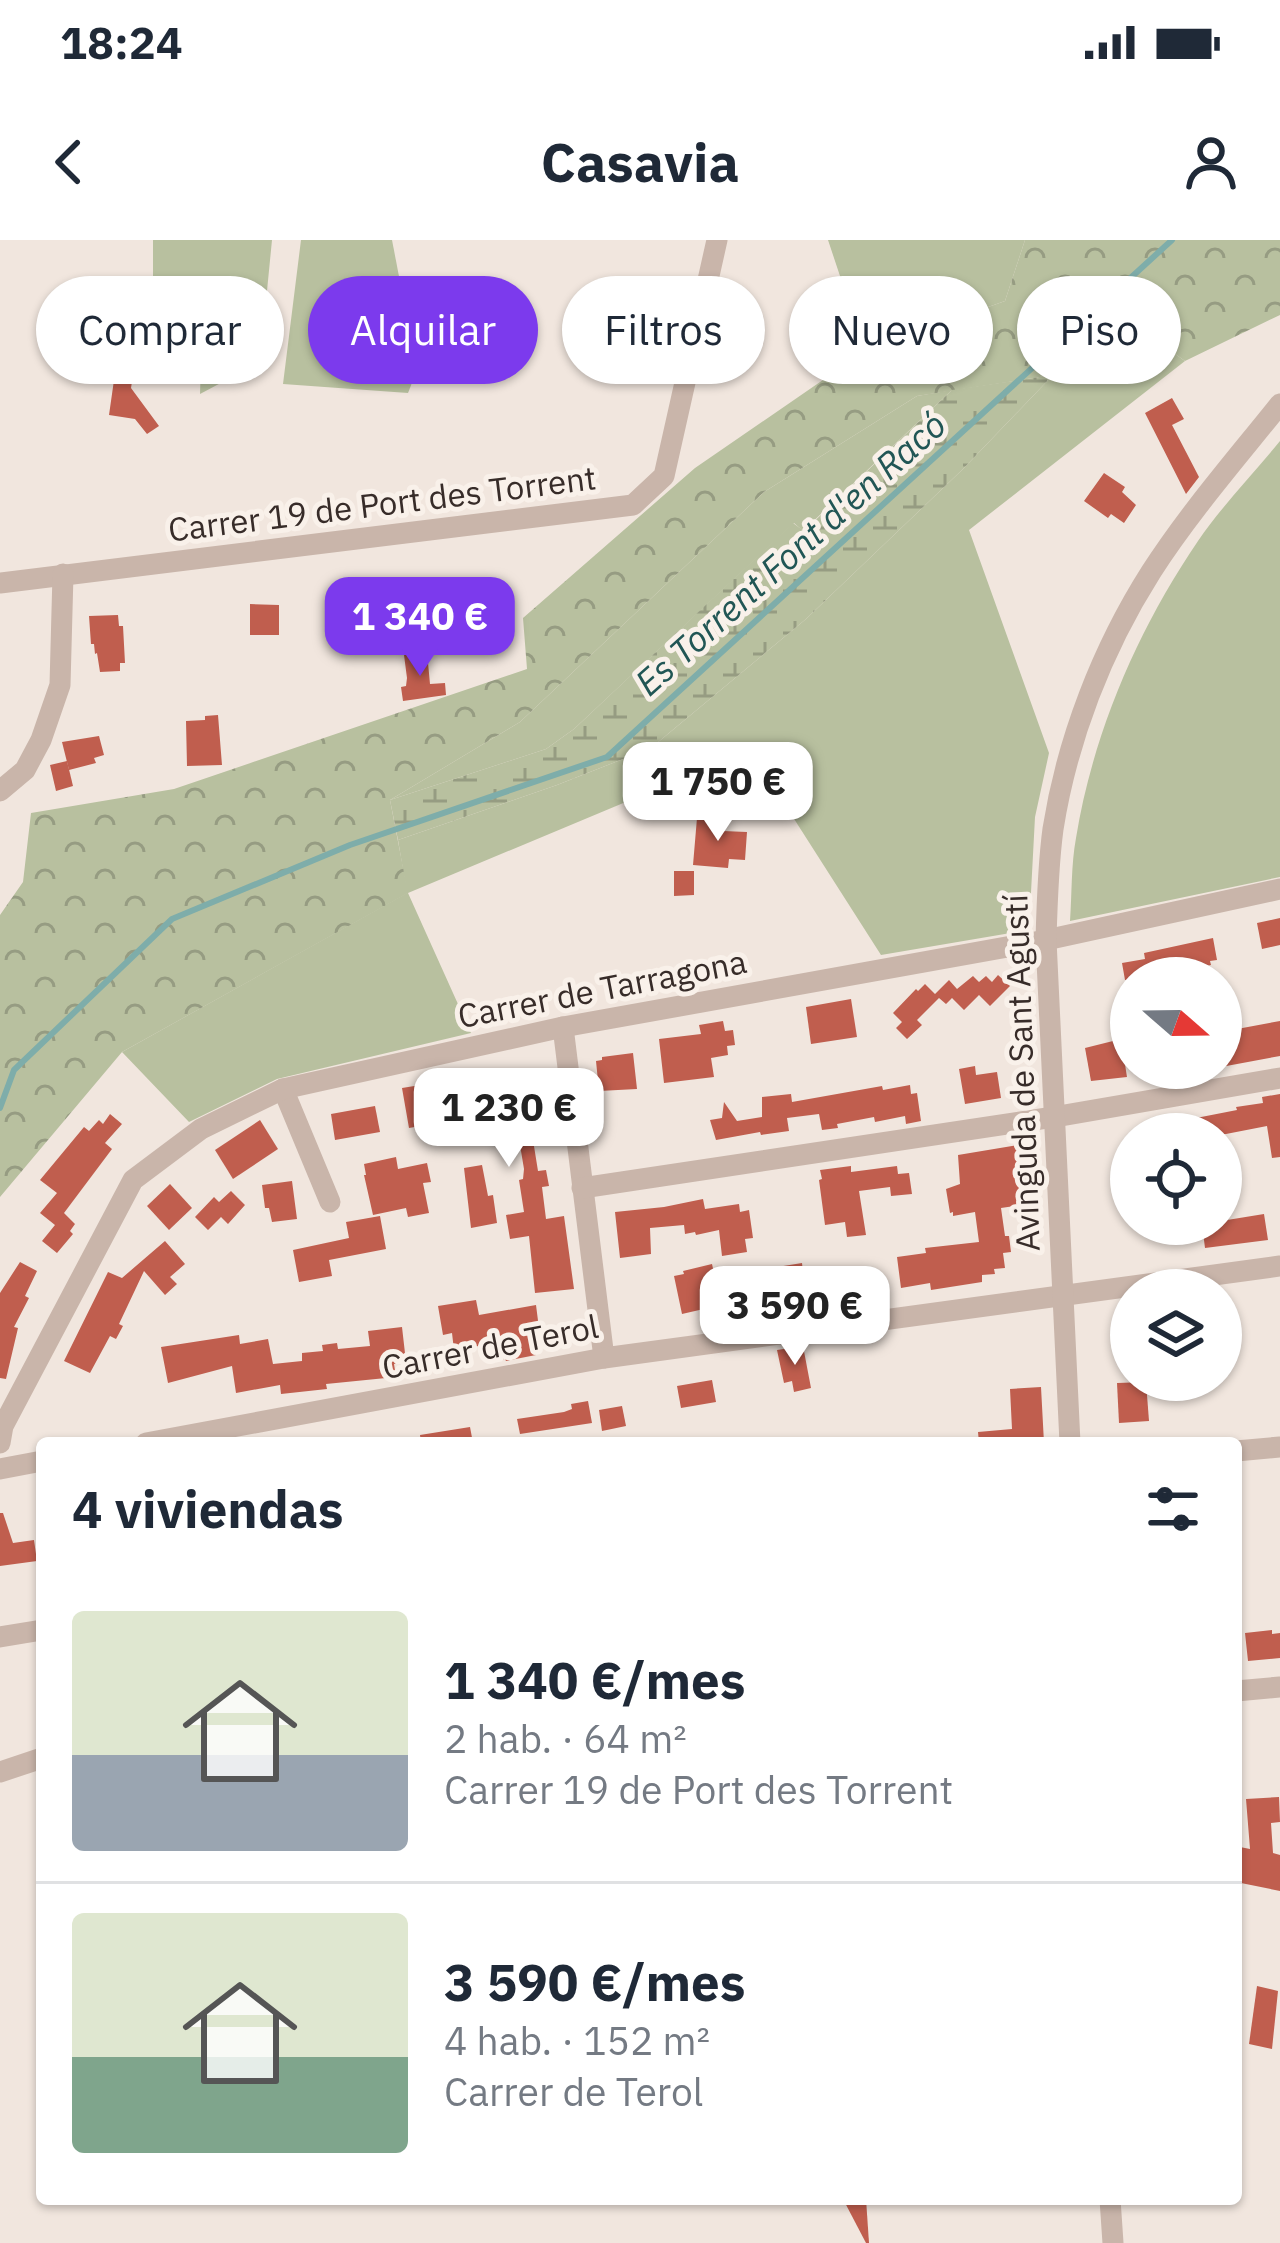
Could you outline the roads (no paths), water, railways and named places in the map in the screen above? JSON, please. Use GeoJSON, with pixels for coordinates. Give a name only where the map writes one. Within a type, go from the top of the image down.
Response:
{"type":"FeatureCollection","features":[{"type":"Feature","properties":{"kind":"street","name":"Carrer 19 de Port des Torrent"},"geometry":{"type":"LineString","coordinates":[[0,583],[633,505],[664,476],[717,240]]}},
{"type":"Feature","properties":{"kind":"street","name":"Avinguda de Sant Agustí"},"geometry":{"type":"LineString","coordinates":[[1070,1437],[1046,940],[1054,826],[1081,719],[1127,611],[1202,501],[1280,404]]}},
{"type":"Feature","properties":{"kind":"street"},"geometry":{"type":"LineString","coordinates":[[0,791],[25,770],[60,685],[63,574]]}},
{"type":"Feature","properties":{"kind":"street","name":"Carrer de Tarragona"},"geometry":{"type":"LineString","coordinates":[[0,1443],[3,1426],[133,1180],[201,1129],[283,1088],[562,1027],[1046,940],[1280,889]]}},
{"type":"Feature","properties":{"kind":"street"},"geometry":{"type":"LineString","coordinates":[[562,1027],[604,1358]]}},
{"type":"Feature","properties":{"kind":"street"},"geometry":{"type":"LineString","coordinates":[[582,1188],[1280,1078]]}},
{"type":"Feature","properties":{"kind":"street"},"geometry":{"type":"LineString","coordinates":[[283,1088],[330,1202]]}},
{"type":"Feature","properties":{"kind":"street","name":"Carrer de Terol"},"geometry":{"type":"LineString","coordinates":[[213,1437],[257,1433],[604,1358],[1280,1266]]}},
{"type":"Feature","properties":{"kind":"street"},"geometry":{"type":"LineString","coordinates":[[1242,1450],[1280,1447]]}},
{"type":"Feature","properties":{"kind":"street"},"geometry":{"type":"LineString","coordinates":[[0,1468],[36,1462]]}},
{"type":"Feature","properties":{"kind":"street"},"geometry":{"type":"LineString","coordinates":[[0,1637],[36,1631]]}},
{"type":"Feature","properties":{"kind":"street"},"geometry":{"type":"LineString","coordinates":[[1242,1691],[1280,1688]]}},
{"type":"Feature","properties":{"kind":"street"},"geometry":{"type":"LineString","coordinates":[[0,1772],[36,1760]]}},
{"type":"Feature","properties":{"kind":"street"},"geometry":{"type":"LineString","coordinates":[[1110,2205],[1113,2243]]}},
{"type":"Feature","properties":{"kind":"waterway","name":"Es Torrent Font d'en Racó"},"geometry":{"type":"LineString","coordinates":[[0,1108],[14,1070],[172,919],[350,845],[607,757],[1172,240]]}}]}
